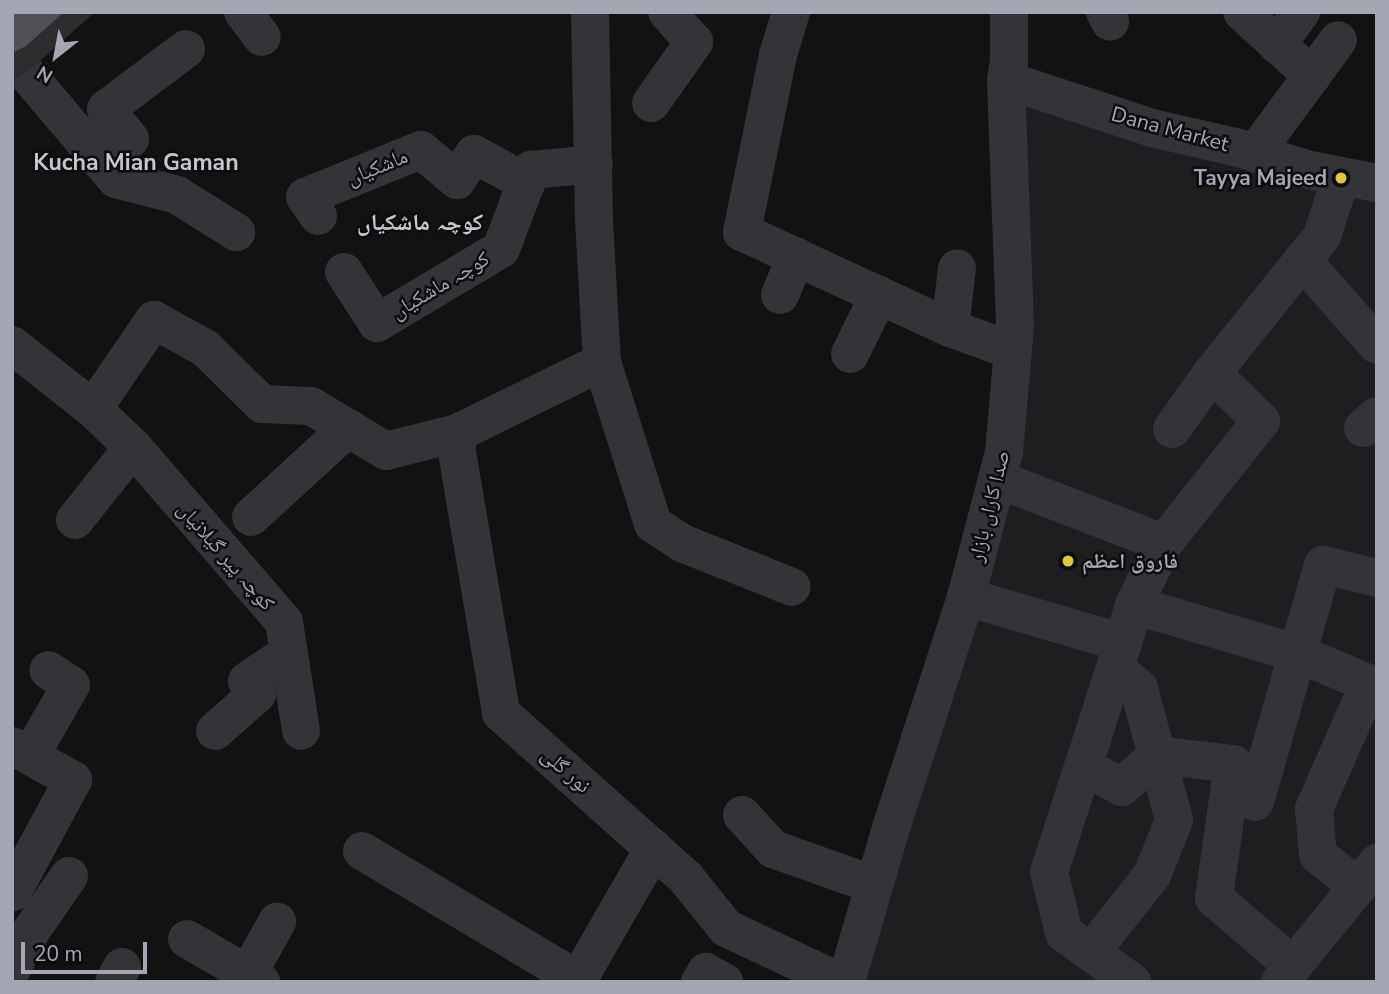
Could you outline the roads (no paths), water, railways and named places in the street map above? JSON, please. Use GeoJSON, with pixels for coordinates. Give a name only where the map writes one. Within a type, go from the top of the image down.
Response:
{"type":"FeatureCollection","features":[{"type":"Feature","properties":{"kind":"street"},"geometry":{"type":"LineString","coordinates":[[590,12],[602,362],[653,524],[681,543],[792,587]]}},
{"type":"Feature","properties":{"kind":"street"},"geometry":{"type":"LineString","coordinates":[[651,103],[694,42],[667,12]]}},
{"type":"Feature","properties":{"kind":"street"},"geometry":{"type":"LineString","coordinates":[[791,12],[778,55],[742,232],[950,328],[1013,351]]}},
{"type":"Feature","properties":{"kind":"street","name":"صدا کاراں بازار"},"geometry":{"type":"LineString","coordinates":[[846,982],[965,597],[1004,452],[1015,326],[1006,80],[1009,62],[1009,12]]}},
{"type":"Feature","properties":{"kind":"street"},"geometry":{"type":"LineString","coordinates":[[1242,12],[1312,76]]}},
{"type":"Feature","properties":{"kind":"street"},"geometry":{"type":"LineString","coordinates":[[1277,45],[1301,12]]}},
{"type":"Feature","properties":{"kind":"street"},"geometry":{"type":"LineString","coordinates":[[1255,153],[1338,40]]}},
{"type":"Feature","properties":{"kind":"street"},"geometry":{"type":"LineString","coordinates":[[100,161],[130,139],[106,109],[186,49]]}},
{"type":"Feature","properties":{"kind":"street"},"geometry":{"type":"LineString","coordinates":[[29,69],[116,179],[177,195],[236,232]]}},
{"type":"Feature","properties":{"kind":"street","name":"Dana Market"},"geometry":{"type":"LineString","coordinates":[[1006,80],[1152,128],[1359,181]]}},
{"type":"Feature","properties":{"kind":"street","name":"ماشکیاں"},"geometry":{"type":"LineString","coordinates":[[318,216],[305,197],[421,150],[457,180],[474,154],[527,183]]}},
{"type":"Feature","properties":{"kind":"street"},"geometry":{"type":"LineString","coordinates":[[527,183],[531,170],[594,164]]}},
{"type":"Feature","properties":{"kind":"street"},"geometry":{"type":"LineString","coordinates":[[1172,429],[1212,373],[1322,236],[1359,181]]}},
{"type":"Feature","properties":{"kind":"street","name":"کوچہ ماشکیاں"},"geometry":{"type":"LineString","coordinates":[[344,272],[377,323],[501,249],[527,183]]}},
{"type":"Feature","properties":{"kind":"street"},"geometry":{"type":"LineString","coordinates":[[780,295],[796,256]]}},
{"type":"Feature","properties":{"kind":"street"},"geometry":{"type":"LineString","coordinates":[[1303,260],[1377,345]]}},
{"type":"Feature","properties":{"kind":"street"},"geometry":{"type":"LineString","coordinates":[[950,328],[957,268]]}},
{"type":"Feature","properties":{"kind":"street"},"geometry":{"type":"LineString","coordinates":[[850,354],[878,295]]}},
{"type":"Feature","properties":{"kind":"street"},"geometry":{"type":"LineString","coordinates":[[93,409],[154,320],[205,348],[262,404],[311,405],[386,451],[457,442],[602,362]]}},
{"type":"Feature","properties":{"kind":"street","name":"کوچہ پیر گیلانیاں"},"geometry":{"type":"LineString","coordinates":[[12,345],[93,409],[132,447],[284,622],[301,731]]}},
{"type":"Feature","properties":{"kind":"street"},"geometry":{"type":"LineString","coordinates":[[1132,982],[1064,933],[1049,872],[1134,605],[1164,543],[1261,421],[1212,373]]}},
{"type":"Feature","properties":{"kind":"street"},"geometry":{"type":"LineString","coordinates":[[251,517],[348,428]]}},
{"type":"Feature","properties":{"kind":"street","name":"نور گلی"},"geometry":{"type":"LineString","coordinates":[[457,442],[501,713],[686,878],[726,928],[840,982]]}},
{"type":"Feature","properties":{"kind":"street"},"geometry":{"type":"LineString","coordinates":[[75,520],[132,447]]}},
{"type":"Feature","properties":{"kind":"street"},"geometry":{"type":"LineString","coordinates":[[997,478],[1164,543]]}},
{"type":"Feature","properties":{"kind":"street"},"geometry":{"type":"LineString","coordinates":[[1255,802],[1323,565],[1377,578]]}},
{"type":"Feature","properties":{"kind":"street"},"geometry":{"type":"LineString","coordinates":[[965,597],[1119,655],[1139,688],[1174,821],[1152,875],[1091,952]]}},
{"type":"Feature","properties":{"kind":"street"},"geometry":{"type":"LineString","coordinates":[[1134,605],[1299,654],[1373,686],[1314,809],[1318,855],[1367,875],[1287,974],[1214,898],[1233,764],[1157,755]]}},
{"type":"Feature","properties":{"kind":"street"},"geometry":{"type":"LineString","coordinates":[[215,731],[257,694],[247,681],[288,653]]}},
{"type":"Feature","properties":{"kind":"street"},"geometry":{"type":"LineString","coordinates":[[12,893],[74,780],[21,751],[71,685],[48,670]]}},
{"type":"Feature","properties":{"kind":"street"},"geometry":{"type":"LineString","coordinates":[[1083,766],[1122,788],[1157,755]]}},
{"type":"Feature","properties":{"kind":"street"},"geometry":{"type":"LineString","coordinates":[[743,814],[773,849],[874,886]]}},
{"type":"Feature","properties":{"kind":"street"},"geometry":{"type":"LineString","coordinates":[[362,851],[578,980],[654,848]]}},
{"type":"Feature","properties":{"kind":"street"},"geometry":{"type":"LineString","coordinates":[[12,969],[31,931],[69,876]]}},
{"type":"Feature","properties":{"kind":"street"},"geometry":{"type":"LineString","coordinates":[[187,939],[254,978],[277,922]]}},
{"type":"Feature","properties":{"kind":"street"},"geometry":{"type":"LineString","coordinates":[[700,982],[706,972],[724,982]]}},
{"type":"Feature","properties":{"kind":"street"},"geometry":{"type":"LineString","coordinates":[[12,977],[19,982]]}},
{"type":"Feature","properties":{"kind":"place","name":"Tayya Majeed"},"geometry":{"type":"Point","coordinates":[1341,178]}},
{"type":"Feature","properties":{"kind":"place","name":"فاروق اعظم"},"geometry":{"type":"Point","coordinates":[1068,561]}},
{"type":"Feature","properties":{"kind":"district","name":"Kucha Mian Gaman"},"geometry":{"type":"Point","coordinates":[136,163]}},
{"type":"Feature","properties":{"kind":"district","name":"کوچہ ماشکیاں"},"geometry":{"type":"Point","coordinates":[420,223]}}]}
